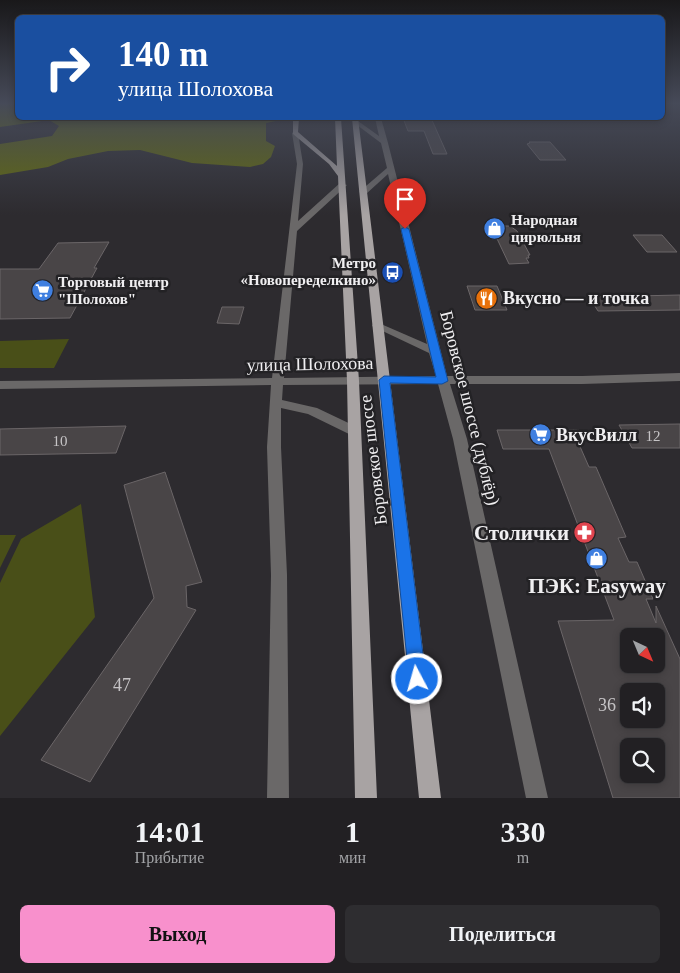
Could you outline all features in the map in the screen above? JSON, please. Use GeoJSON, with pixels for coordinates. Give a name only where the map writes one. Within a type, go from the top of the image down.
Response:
{"type":"FeatureCollection","features":[{"type":"Feature","properties":{"kind":"main road"},"geometry":{"type":"LineString","coordinates":[[305,141],[331,163],[343,181]]}},
{"type":"Feature","properties":{"kind":"main road","name":"Боровское шоссе"},"geometry":{"type":"LineString","coordinates":[[340,141],[353,381],[366,798]]}},
{"type":"Feature","properties":{"kind":"main road","name":"Боровское шоссе"},"geometry":{"type":"LineString","coordinates":[[358,141],[376,326],[384,380],[430,798]]}},
{"type":"Feature","properties":{"kind":"street"},"geometry":{"type":"LineString","coordinates":[[278,798],[279,575],[274,447],[275,402],[300,164],[296,141]]}},
{"type":"Feature","properties":{"kind":"street","name":"Боровское шоссе (дублёр)"},"geometry":{"type":"LineString","coordinates":[[384,143],[434,352],[460,439],[537,798]]}},
{"type":"Feature","properties":{"kind":"street"},"geometry":{"type":"LineString","coordinates":[[363,192],[391,168]]}},
{"type":"Feature","properties":{"kind":"street"},"geometry":{"type":"LineString","coordinates":[[292,231],[343,181]]}},
{"type":"Feature","properties":{"kind":"street"},"geometry":{"type":"LineString","coordinates":[[376,326],[434,352]]}},
{"type":"Feature","properties":{"kind":"street","name":"улица Шолохова"},"geometry":{"type":"LineString","coordinates":[[0,385],[680,377]]}},
{"type":"Feature","properties":{"kind":"street"},"geometry":{"type":"LineString","coordinates":[[275,402],[312,411],[354,430]]}},
{"type":"Feature","properties":{"kind":"green space"},"geometry":{"type":"Polygon","coordinates":[[[18,141],[266,141],[275,146],[271,157],[263,164],[250,167],[192,163],[140,150],[108,151],[68,159],[48,167],[0,175],[0,144],[18,141]]]}},
{"type":"Feature","properties":{"kind":"green space"},"geometry":{"type":"Polygon","coordinates":[[[69,339],[54,368],[0,368],[0,341],[69,339]]]}},
{"type":"Feature","properties":{"kind":"green space"},"geometry":{"type":"Polygon","coordinates":[[[81,504],[95,617],[0,736],[0,583],[21,539],[81,504]]]}},
{"type":"Feature","properties":{"kind":"green space"},"geometry":{"type":"Polygon","coordinates":[[[0,535],[16,535],[0,568],[0,535]]]}},
{"type":"Feature","properties":{"kind":"building"},"geometry":{"type":"Polygon","coordinates":[[[428,141],[441,141],[447,154],[433,154],[428,141]]]}},
{"type":"Feature","properties":{"kind":"building"},"geometry":{"type":"Polygon","coordinates":[[[529,142],[550,142],[566,160],[540,160],[527,144],[529,142]]]}},
{"type":"Feature","properties":{"kind":"building"},"geometry":{"type":"Polygon","coordinates":[[[491,226],[510,226],[517,231],[530,255],[528,255],[529,258],[526,258],[529,263],[509,264],[491,226]]]}},
{"type":"Feature","properties":{"kind":"building"},"geometry":{"type":"Polygon","coordinates":[[[633,235],[662,235],[677,252],[647,252],[633,235]]]}},
{"type":"Feature","properties":{"kind":"building","name":"Торговый центр \"Шолохов\""},"geometry":{"type":"Polygon","coordinates":[[[109,242],[70,318],[0,319],[0,269],[39,269],[58,243],[109,242]]]}},
{"type":"Feature","properties":{"kind":"building","name":"Вкусно — и точка"},"geometry":{"type":"Polygon","coordinates":[[[467,286],[497,286],[507,310],[475,310],[467,286]]]}},
{"type":"Feature","properties":{"kind":"building"},"geometry":{"type":"Polygon","coordinates":[[[680,295],[680,310],[598,311],[589,297],[680,295]]]}},
{"type":"Feature","properties":{"kind":"building"},"geometry":{"type":"Polygon","coordinates":[[[222,307],[244,307],[239,324],[217,323],[222,307]]]}},
{"type":"Feature","properties":{"kind":"building"},"geometry":{"type":"Polygon","coordinates":[[[680,424],[680,448],[632,448],[619,425],[680,424]]]}},
{"type":"Feature","properties":{"kind":"building"},"geometry":{"type":"Polygon","coordinates":[[[126,426],[116,453],[0,455],[0,429],[126,426]]]}},
{"type":"Feature","properties":{"kind":"building"},"geometry":{"type":"Polygon","coordinates":[[[497,430],[579,430],[584,442],[578,442],[589,467],[596,467],[626,537],[618,538],[629,562],[637,562],[653,599],[646,599],[656,623],[656,606],[680,659],[680,798],[613,798],[558,621],[614,620],[549,449],[503,449],[497,430]]]}},
{"type":"Feature","properties":{"kind":"building"},"geometry":{"type":"Polygon","coordinates":[[[165,472],[202,582],[186,586],[187,607],[196,610],[90,782],[41,760],[154,598],[124,485],[165,472]]]}},
{"type":"Feature","properties":{"kind":"place","name":"Народная цирюльня"},"geometry":{"type":"Point","coordinates":[495,229]}},
{"type":"Feature","properties":{"kind":"place","name":"Метро «Новопеределкино»"},"geometry":{"type":"Point","coordinates":[392,272]}},
{"type":"Feature","properties":{"kind":"place","name":"Торговый центр \"Шолохов\""},"geometry":{"type":"Point","coordinates":[42,291]}},
{"type":"Feature","properties":{"kind":"place","name":"Вкусно — и точка"},"geometry":{"type":"Point","coordinates":[487,298]}},
{"type":"Feature","properties":{"kind":"place","name":"ВкусВилл"},"geometry":{"type":"Point","coordinates":[540,435]}},
{"type":"Feature","properties":{"kind":"place","name":"Столички"},"geometry":{"type":"Point","coordinates":[585,533]}},
{"type":"Feature","properties":{"kind":"place","name":"ПЭК: Easyway"},"geometry":{"type":"Point","coordinates":[597,559]}},
{"type":"Feature","properties":{"kind":"route"},"geometry":{"type":"LineString","coordinates":[[405,229],[442,381],[384,380],[417,679]]}}]}
